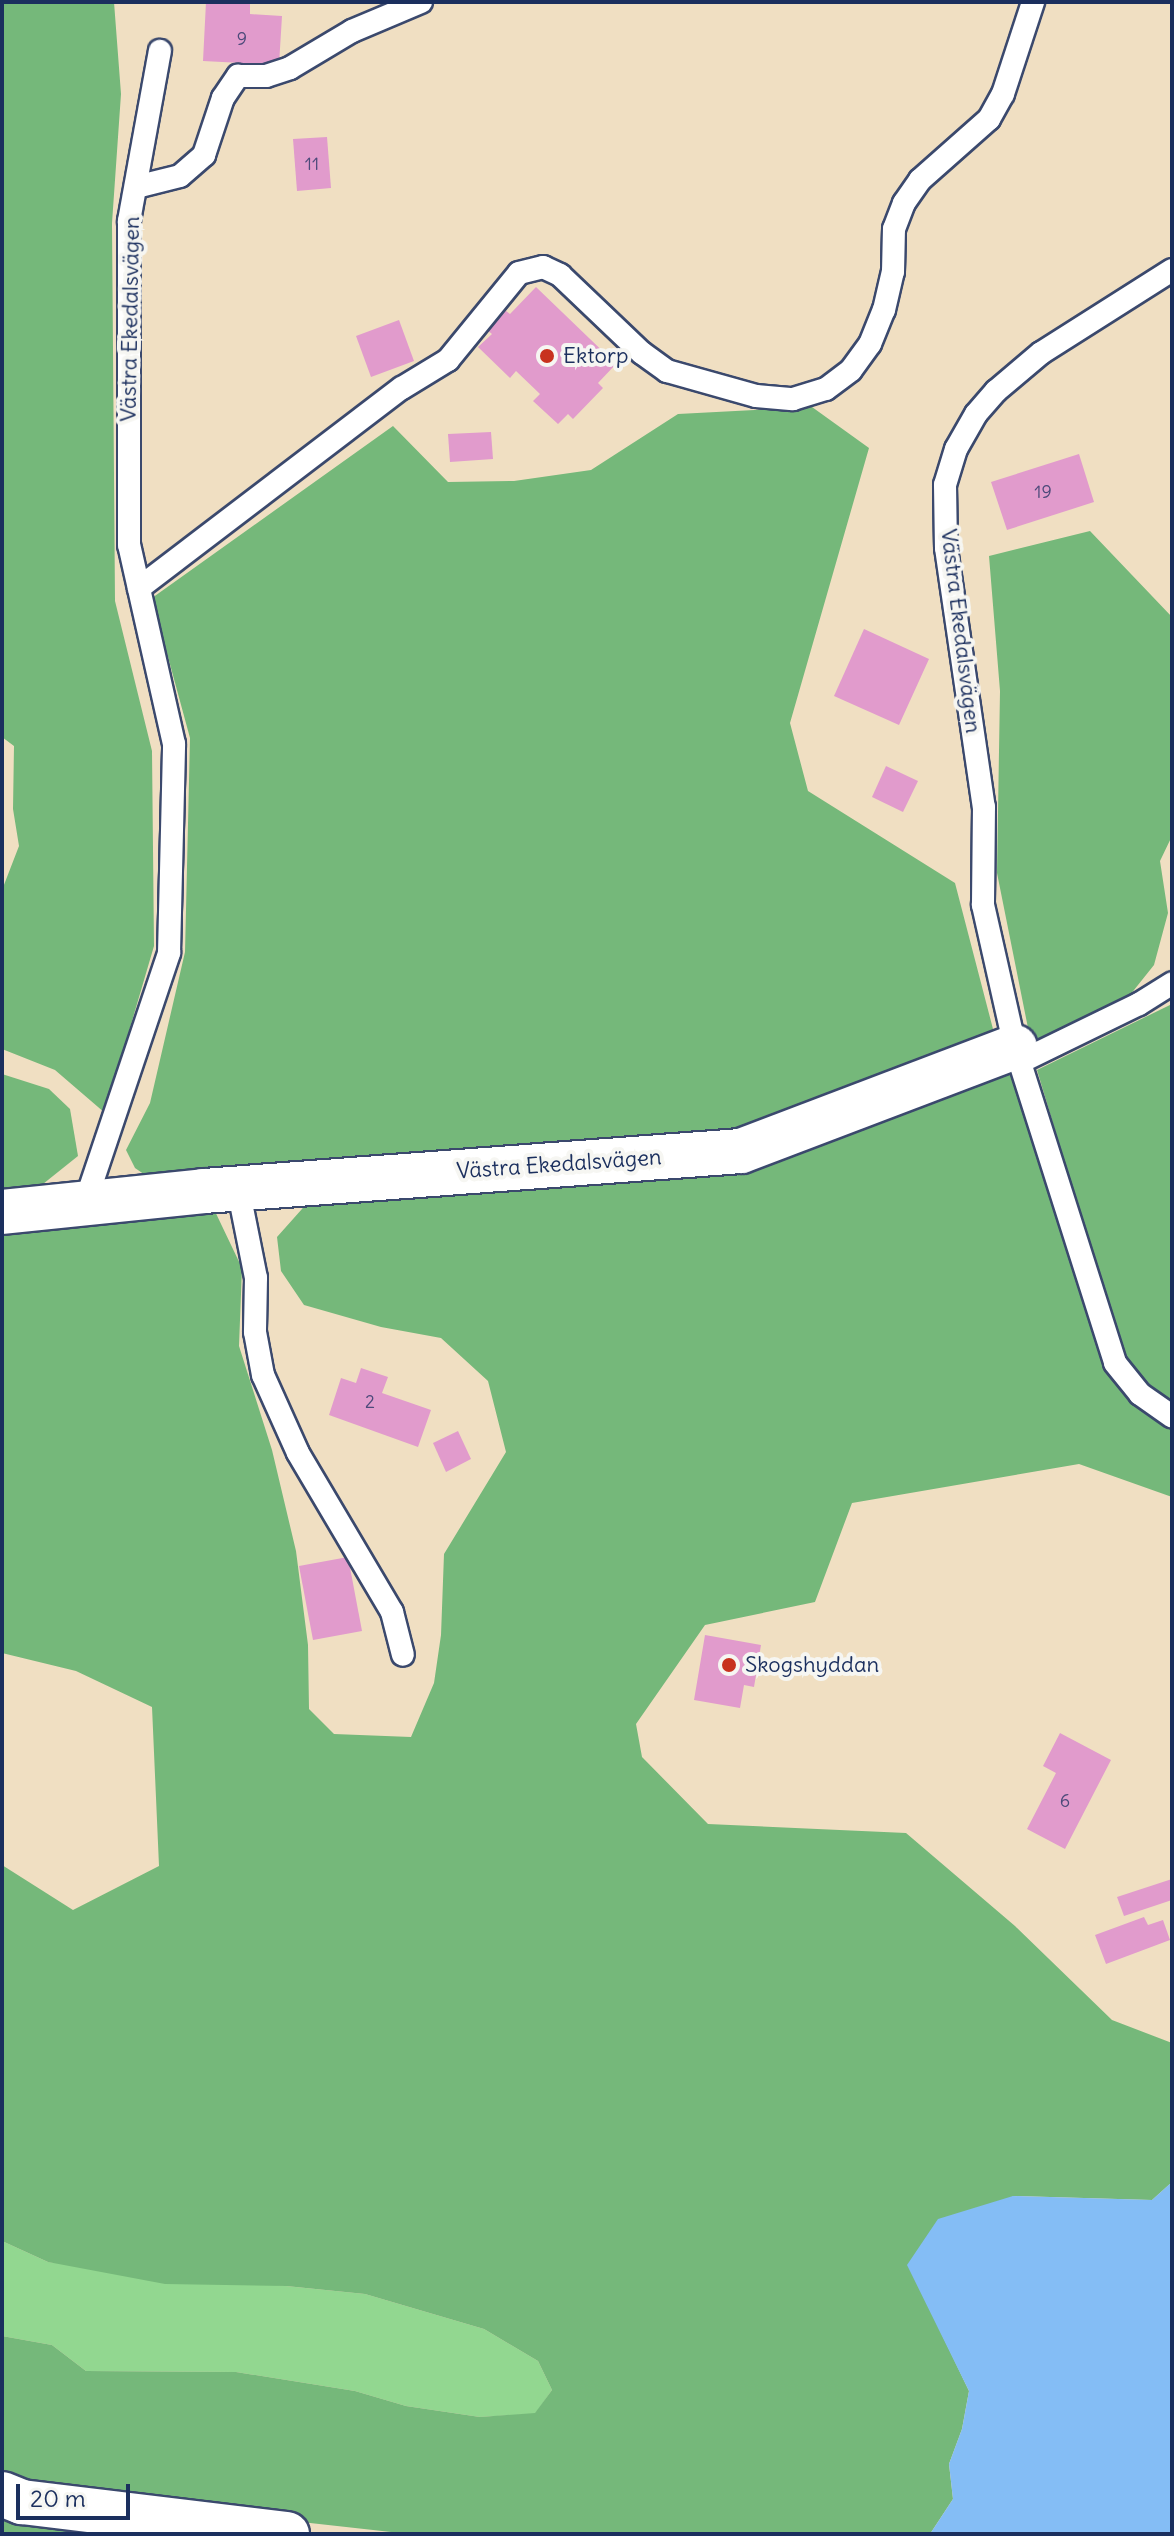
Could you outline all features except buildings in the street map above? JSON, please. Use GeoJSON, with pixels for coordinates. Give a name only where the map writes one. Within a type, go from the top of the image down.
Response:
{"type":"FeatureCollection","features":[{"type":"Feature","properties":{"kind":"street","name":"Västra Ekedalsvägen"},"geometry":{"type":"LineString","coordinates":[[2,1212],[238,1188],[741,1151],[1018,1054]]}},
{"type":"Feature","properties":{"kind":"street"},"geometry":{"type":"LineString","coordinates":[[2,2494],[22,2502],[287,2534]]}},
{"type":"Feature","properties":{"kind":"lane"},"geometry":{"type":"LineString","coordinates":[[136,187],[180,176],[204,155],[223,98],[238,76],[266,76],[290,68],[352,31],[421,2]]}},
{"type":"Feature","properties":{"kind":"lane"},"geometry":{"type":"LineString","coordinates":[[139,588],[402,388],[448,360],[519,273],[543,267],[560,275],[642,353],[667,371],[756,396],[793,399],[826,389],[851,370],[870,344],[884,310],[893,272],[894,229],[904,203],[920,180],[989,119],[1003,94],[1033,2]]}},
{"type":"Feature","properties":{"kind":"lane","name":"Västra Ekedalsvägen"},"geometry":{"type":"LineString","coordinates":[[85,1203],[169,953],[174,744],[129,545],[129,221],[160,51]]}},
{"type":"Feature","properties":{"kind":"lane","name":"Västra Ekedalsvägen"},"geometry":{"type":"LineString","coordinates":[[1172,270],[1041,353],[996,391],[976,414],[956,449],[945,485],[946,548],[984,807],[983,905],[1018,1054],[1115,1363],[1140,1394],[1172,1416]]}},
{"type":"Feature","properties":{"kind":"lane"},"geometry":{"type":"LineString","coordinates":[[1018,1054],[1139,1004],[1172,983]]}},
{"type":"Feature","properties":{"kind":"lane"},"geometry":{"type":"LineString","coordinates":[[238,1188],[256,1278],[255,1332],[263,1375],[298,1453],[392,1612],[403,1655]]}},
{"type":"Feature","properties":{"kind":"green space"},"geometry":{"type":"Polygon","coordinates":[[[2,2],[114,2],[121,94],[112,223],[115,601],[152,751],[154,946],[105,1113],[55,1070],[2,1049],[2,890],[19,846],[13,809],[14,746],[2,737],[2,2]]]}},
{"type":"Feature","properties":{"kind":"green space"},"geometry":{"type":"Polygon","coordinates":[[[812,407],[869,448],[790,723],[808,791],[955,883],[993,1029],[979,1046],[742,1138],[151,1179],[135,1168],[126,1150],[150,1103],[185,952],[190,738],[152,598],[393,426],[448,482],[514,481],[591,470],[678,414],[812,407]]]}},
{"type":"Feature","properties":{"kind":"green space"},"geometry":{"type":"Polygon","coordinates":[[[1090,531],[1172,617],[1172,836],[1160,861],[1168,913],[1154,965],[1130,995],[1031,1043],[997,873],[1000,691],[989,556],[1090,531]]]}},
{"type":"Feature","properties":{"kind":"green space"},"geometry":{"type":"Polygon","coordinates":[[[1172,1004],[1172,1401],[1145,1383],[1122,1353],[1037,1070],[1172,1004]]]}},
{"type":"Feature","properties":{"kind":"green space"},"geometry":{"type":"Polygon","coordinates":[[[1008,1063],[1104,1362],[1132,1398],[1172,1429],[1172,1497],[1079,1464],[852,1503],[815,1602],[705,1625],[636,1724],[642,1757],[708,1824],[906,1833],[1015,1926],[1112,2020],[1172,2043],[1172,2182],[1152,2200],[1013,2196],[934,2318],[969,2391],[962,2429],[949,2464],[953,2499],[930,2534],[409,2534],[23,2491],[2,2480],[2,2336],[52,2345],[86,2371],[236,2372],[355,2391],[406,2406],[480,2417],[535,2413],[552,2390],[538,2361],[484,2329],[365,2294],[286,2286],[165,2284],[48,2262],[2,2241],[2,1865],[73,1910],[159,1866],[152,1707],[76,1671],[2,1653],[2,1221],[211,1203],[242,1268],[239,1346],[272,1450],[296,1551],[308,1645],[309,1709],[334,1734],[411,1737],[434,1683],[441,1635],[444,1554],[506,1452],[488,1381],[441,1338],[381,1327],[304,1305],[281,1271],[277,1237],[310,1200],[747,1165],[1008,1063]]]}},
{"type":"Feature","properties":{"kind":"green space"},"geometry":{"type":"Polygon","coordinates":[[[2,1074],[49,1089],[70,1109],[78,1156],[38,1188],[2,1195],[2,1074]]]}},
{"type":"Feature","properties":{"kind":"green space"},"geometry":{"type":"Polygon","coordinates":[[[2,2241],[48,2262],[365,2294],[484,2329],[538,2361],[552,2390],[535,2414],[480,2417],[406,2406],[355,2391],[236,2372],[86,2371],[52,2345],[2,2336],[2,2241]]]}},
{"type":"Feature","properties":{"kind":"green space"},"geometry":{"type":"Polygon","coordinates":[[[2,2507],[182,2534],[2,2534],[2,2507]]]}},
{"type":"Feature","properties":{"kind":"water"},"geometry":{"type":"Polygon","coordinates":[[[1172,2182],[1172,2534],[930,2534],[953,2499],[949,2464],[962,2429],[969,2391],[907,2265],[938,2219],[1013,2196],[1152,2200],[1172,2182]]]}},
{"type":"Feature","properties":{"kind":"place","name":"Ektorp"},"geometry":{"type":"Point","coordinates":[547,356]}},
{"type":"Feature","properties":{"kind":"place","name":"Skogshyddan"},"geometry":{"type":"Point","coordinates":[729,1665]}}]}
